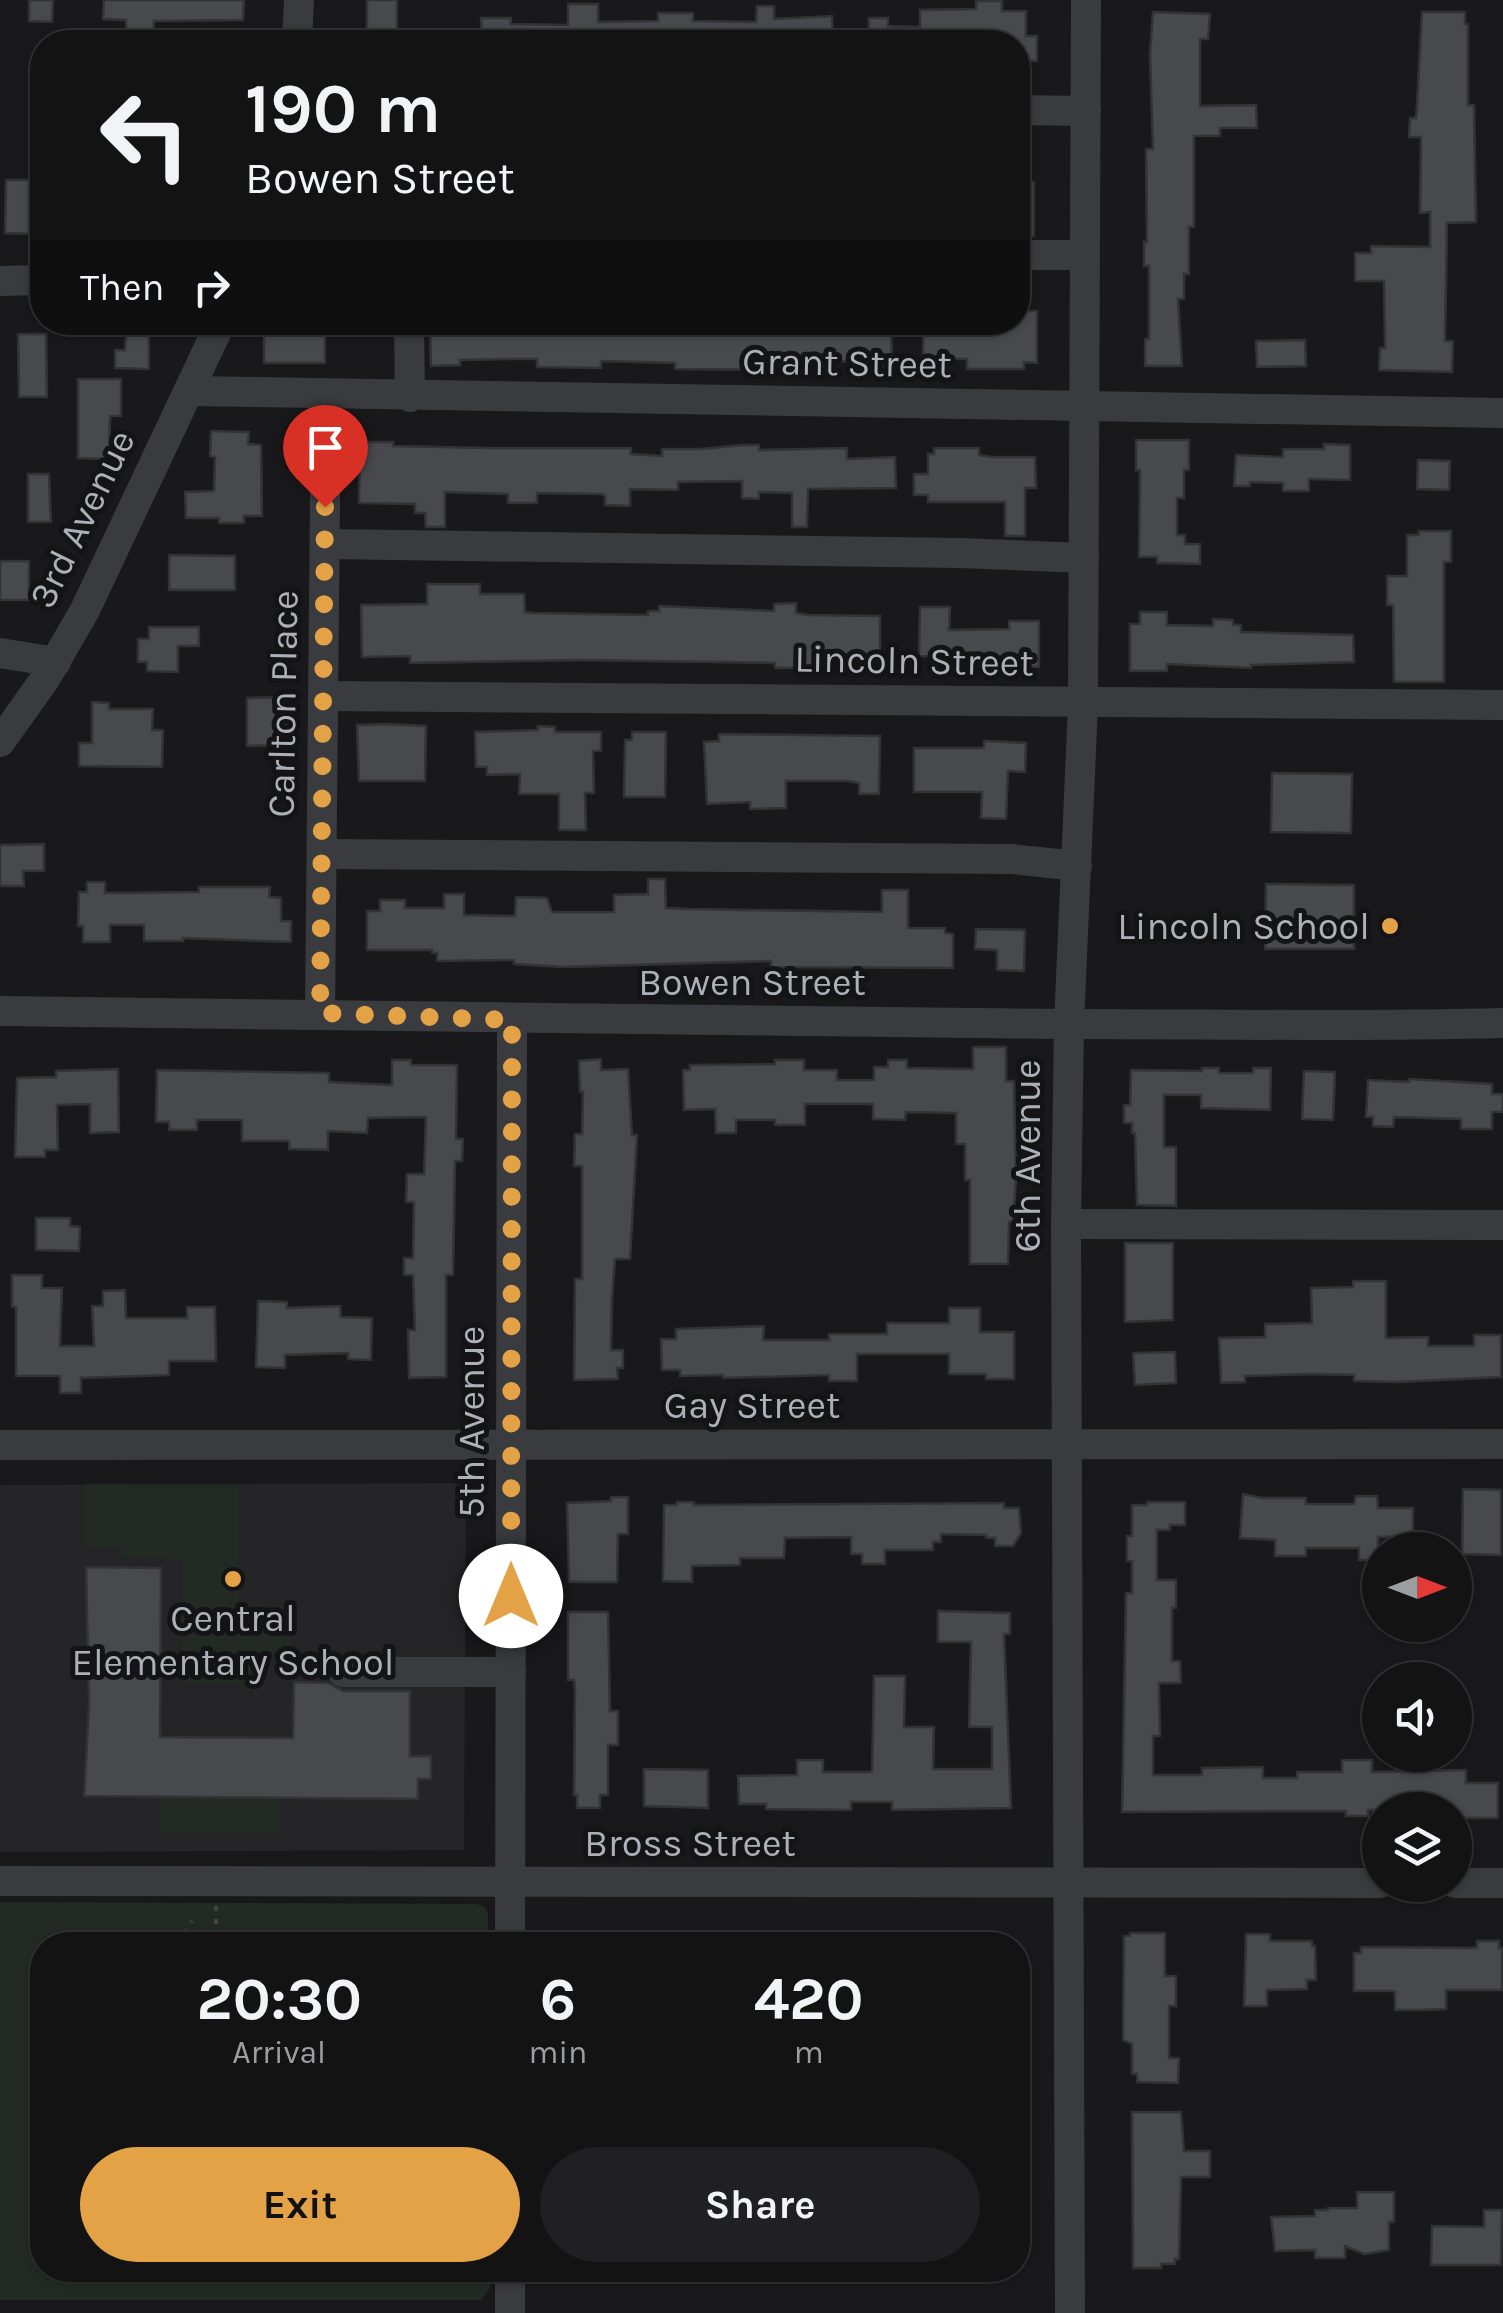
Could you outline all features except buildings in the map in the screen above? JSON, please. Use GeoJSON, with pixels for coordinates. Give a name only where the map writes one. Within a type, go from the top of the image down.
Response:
{"type":"FeatureCollection","features":[{"type":"Feature","properties":{"kind":"street"},"geometry":{"type":"LineString","coordinates":[[298,30],[299,0]]}},
{"type":"Feature","properties":{"kind":"street","name":"6th Avenue"},"geometry":{"type":"LineString","coordinates":[[1070,2313],[1066,1224],[1068,1024],[1083,704],[1086,0]]}},
{"type":"Feature","properties":{"kind":"street"},"geometry":{"type":"LineString","coordinates":[[1030,110],[1086,111]]}},
{"type":"Feature","properties":{"kind":"street"},"geometry":{"type":"LineString","coordinates":[[1030,256],[1085,255]]}},
{"type":"Feature","properties":{"kind":"street"},"geometry":{"type":"LineString","coordinates":[[0,280],[30,280]]}},
{"type":"Feature","properties":{"kind":"street","name":"3rd Avenue"},"geometry":{"type":"LineString","coordinates":[[0,742],[56,662],[85,610],[215,335]]}},
{"type":"Feature","properties":{"kind":"street"},"geometry":{"type":"LineString","coordinates":[[409,335],[410,397]]}},
{"type":"Feature","properties":{"kind":"street","name":"Grant Street"},"geometry":{"type":"LineString","coordinates":[[190,391],[1503,413]]}},
{"type":"Feature","properties":{"kind":"street","name":"Carlton Place"},"geometry":{"type":"LineString","coordinates":[[320,1013],[326,396]]}},
{"type":"Feature","properties":{"kind":"street"},"geometry":{"type":"LineString","coordinates":[[325,544],[1084,558]]}},
{"type":"Feature","properties":{"kind":"street"},"geometry":{"type":"LineString","coordinates":[[0,653],[56,662]]}},
{"type":"Feature","properties":{"kind":"street","name":"Lincoln Street"},"geometry":{"type":"LineString","coordinates":[[324,696],[1503,704]]}},
{"type":"Feature","properties":{"kind":"street"},"geometry":{"type":"LineString","coordinates":[[322,854],[1011,859],[1077,866]]}},
{"type":"Feature","properties":{"kind":"street","name":"Bowen Street"},"geometry":{"type":"LineString","coordinates":[[0,1010],[320,1013],[512,1020],[1323,1027],[1503,1023]]}},
{"type":"Feature","properties":{"kind":"street","name":"5th Avenue"},"geometry":{"type":"LineString","coordinates":[[510,1932],[512,1020]]}},
{"type":"Feature","properties":{"kind":"street"},"geometry":{"type":"LineString","coordinates":[[1066,1224],[1503,1225]]}},
{"type":"Feature","properties":{"kind":"street","name":"Gay Street"},"geometry":{"type":"LineString","coordinates":[[0,1445],[1503,1444]]}},
{"type":"Feature","properties":{"kind":"street"},"geometry":{"type":"LineString","coordinates":[[344,1672],[511,1672]]}},
{"type":"Feature","properties":{"kind":"street","name":"Bross Street"},"geometry":{"type":"LineString","coordinates":[[0,1881],[1362,1883]]}},
{"type":"Feature","properties":{"kind":"street"},"geometry":{"type":"LineString","coordinates":[[1472,1883],[1503,1883]]}},
{"type":"Feature","properties":{"kind":"street"},"geometry":{"type":"LineString","coordinates":[[510,2282],[510,2313]]}},
{"type":"Feature","properties":{"kind":"path"},"geometry":{"type":"LineString","coordinates":[[216,1882],[216,1932]]}},
{"type":"Feature","properties":{"kind":"path"},"geometry":{"type":"LineString","coordinates":[[186,1932],[192,1921]]}},
{"type":"Feature","properties":{"kind":"shaded area","name":"Central Elementary School"},"geometry":{"type":"Polygon","coordinates":[[[466,1483],[464,1850],[0,1852],[0,1485],[466,1483]]]}},
{"type":"Feature","properties":{"kind":"shaded area"},"geometry":{"type":"Polygon","coordinates":[[[85,1484],[239,1485],[239,1626],[290,1626],[290,1652],[258,1652],[258,1683],[182,1683],[182,1558],[121,1557],[121,1547],[85,1547],[85,1484]]]}},
{"type":"Feature","properties":{"kind":"shaded area"},"geometry":{"type":"Polygon","coordinates":[[[160,1798],[280,1798],[280,1832],[160,1832],[160,1798]]]}},
{"type":"Feature","properties":{"kind":"shaded area"},"geometry":{"type":"Polygon","coordinates":[[[0,1902],[484,1906],[488,1932],[30,1932],[30,2282],[490,2282],[481,2300],[0,2300],[0,1902]]]}},
{"type":"Feature","properties":{"kind":"place","name":"Lincoln School"},"geometry":{"type":"Point","coordinates":[1390,926]}},
{"type":"Feature","properties":{"kind":"place","name":"Central Elementary School"},"geometry":{"type":"Point","coordinates":[233,1579]}},
{"type":"Feature","properties":{"kind":"route"},"geometry":{"type":"LineString","coordinates":[[325,507],[320,1013],[512,1020],[511,1596]]}}]}
